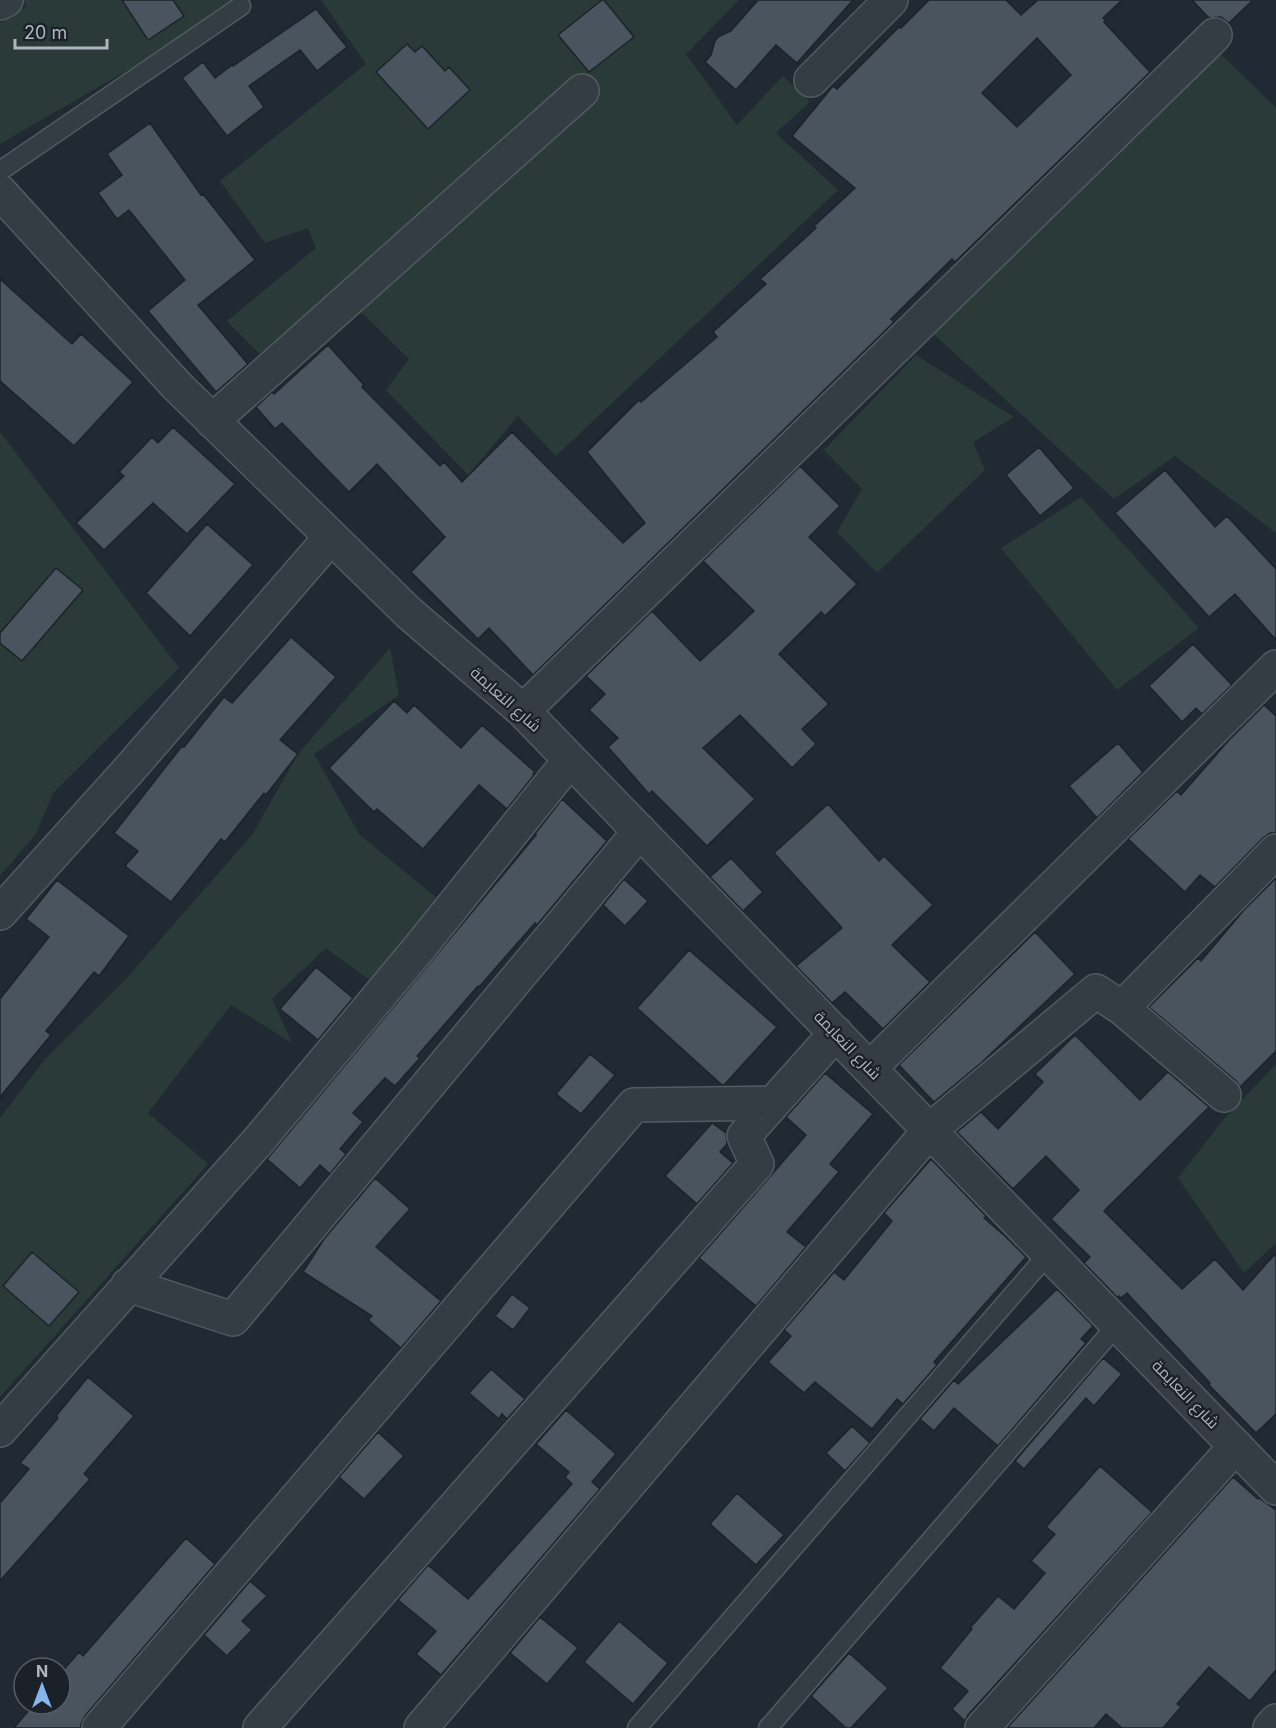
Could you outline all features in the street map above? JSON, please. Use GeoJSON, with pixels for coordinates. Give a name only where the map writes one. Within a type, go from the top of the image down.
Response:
{"type":"FeatureCollection","features":[{"type":"Feature","properties":{"kind":"street"},"geometry":{"type":"LineString","coordinates":[[0,3],[6,0]]}},
{"type":"Feature","properties":{"kind":"street"},"geometry":{"type":"LineString","coordinates":[[811,80],[891,0]]}},
{"type":"Feature","properties":{"kind":"street"},"geometry":{"type":"LineString","coordinates":[[523,711],[1215,35]]}},
{"type":"Feature","properties":{"kind":"street"},"geometry":{"type":"LineString","coordinates":[[212,421],[582,91]]}},
{"type":"Feature","properties":{"kind":"street","name":"شارع النعايمة"},"geometry":{"type":"LineString","coordinates":[[0,192],[177,386],[409,613],[523,711],[1276,1488]]}},
{"type":"Feature","properties":{"kind":"street"},"geometry":{"type":"LineString","coordinates":[[0,913],[127,772],[331,537]]}},
{"type":"Feature","properties":{"kind":"street"},"geometry":{"type":"LineString","coordinates":[[870,1068],[1271,681]]}},
{"type":"Feature","properties":{"kind":"street"},"geometry":{"type":"LineString","coordinates":[[0,1430],[274,1121],[420,947],[570,760]]}},
{"type":"Feature","properties":{"kind":"street"},"geometry":{"type":"LineString","coordinates":[[129,1285],[233,1319],[640,831]]}},
{"type":"Feature","properties":{"kind":"street"},"geometry":{"type":"LineString","coordinates":[[1122,1008],[1276,851]]}},
{"type":"Feature","properties":{"kind":"street"},"geometry":{"type":"LineString","coordinates":[[421,1728],[930,1130],[1096,991],[1122,1008],[1224,1095]]}},
{"type":"Feature","properties":{"kind":"street"},"geometry":{"type":"LineString","coordinates":[[260,1728],[757,1164],[744,1136],[836,1033]]}},
{"type":"Feature","properties":{"kind":"street"},"geometry":{"type":"LineString","coordinates":[[99,1728],[634,1105],[773,1103]]}},
{"type":"Feature","properties":{"kind":"street"},"geometry":{"type":"LineString","coordinates":[[982,1728],[1236,1446]]}},
{"type":"Feature","properties":{"kind":"street"},"geometry":{"type":"LineString","coordinates":[[1270,1728],[1276,1721]]}},
{"type":"Feature","properties":{"kind":"lane"},"geometry":{"type":"LineString","coordinates":[[0,171],[241,6]]}},
{"type":"Feature","properties":{"kind":"lane"},"geometry":{"type":"LineString","coordinates":[[637,1728],[1049,1253]]}},
{"type":"Feature","properties":{"kind":"lane"},"geometry":{"type":"LineString","coordinates":[[768,1728],[1118,1324]]}},
{"type":"Feature","properties":{"kind":"shaded area"},"geometry":{"type":"Polygon","coordinates":[[[23,0],[249,0],[0,144],[0,23],[27,6],[23,0]]]}},
{"type":"Feature","properties":{"kind":"shaded area"},"geometry":{"type":"Polygon","coordinates":[[[321,0],[739,0],[686,54],[737,125],[783,76],[810,102],[776,133],[838,190],[556,456],[518,416],[468,475],[386,390],[409,359],[359,310],[278,373],[227,321],[316,248],[308,228],[265,243],[220,181],[366,64],[321,0]]]}},
{"type":"Feature","properties":{"kind":"shaded area"},"geometry":{"type":"Polygon","coordinates":[[[1218,51],[1276,108],[1276,533],[1175,456],[1114,499],[929,330],[1218,51]]]}},
{"type":"Feature","properties":{"kind":"shaded area"},"geometry":{"type":"Polygon","coordinates":[[[916,355],[1014,417],[973,442],[985,470],[877,573],[837,532],[862,489],[824,450],[916,355]]]}},
{"type":"Feature","properties":{"kind":"shaded area"},"geometry":{"type":"Polygon","coordinates":[[[0,432],[179,668],[53,793],[36,834],[0,876],[0,432]]]}},
{"type":"Feature","properties":{"kind":"shaded area"},"geometry":{"type":"Polygon","coordinates":[[[1081,497],[1199,628],[1117,690],[1001,548],[1081,497]]]}},
{"type":"Feature","properties":{"kind":"shaded area"},"geometry":{"type":"Polygon","coordinates":[[[390,648],[399,695],[314,754],[359,834],[437,898],[373,983],[326,948],[272,999],[292,1043],[231,1005],[148,1113],[208,1164],[0,1397],[0,1118],[45,1059],[125,980],[252,835],[298,754],[390,648]]]}},
{"type":"Feature","properties":{"kind":"shaded area"},"geometry":{"type":"Polygon","coordinates":[[[1276,1064],[1276,1243],[1244,1273],[1178,1178],[1223,1120],[1276,1064]]]}},
{"type":"Feature","properties":{"kind":"building"},"geometry":{"type":"Polygon","coordinates":[[[122,0],[173,0],[184,16],[148,40],[122,0]]]}},
{"type":"Feature","properties":{"kind":"building"},"geometry":{"type":"Polygon","coordinates":[[[602,0],[634,37],[589,72],[558,35],[602,0]]]}},
{"type":"Feature","properties":{"kind":"building"},"geometry":{"type":"Polygon","coordinates":[[[758,0],[853,0],[797,63],[776,45],[736,90],[705,62],[711,55],[718,37],[731,31],[758,0]]]}},
{"type":"Feature","properties":{"kind":"building"},"geometry":{"type":"Polygon","coordinates":[[[929,0],[1006,0],[1021,15],[1038,0],[1122,0],[1103,18],[1106,21],[1104,22],[1150,72],[955,262],[952,259],[891,319],[894,322],[533,675],[489,628],[478,639],[411,572],[445,537],[377,464],[349,492],[282,423],[275,429],[256,407],[272,392],[274,394],[328,345],[364,385],[362,387],[440,466],[444,462],[462,482],[512,432],[623,543],[645,523],[587,452],[639,400],[641,402],[717,337],[713,332],[766,284],[760,279],[816,228],[814,226],[855,188],[792,136],[833,86],[837,89],[899,27],[901,28],[929,0]],[[1037,38],[982,93],[1017,127],[1071,75],[1037,38]]]}},
{"type":"Feature","properties":{"kind":"building"},"geometry":{"type":"Polygon","coordinates":[[[1192,0],[1253,0],[1229,23],[1221,17],[1209,18],[1192,0]]]}},
{"type":"Feature","properties":{"kind":"building"},"geometry":{"type":"Polygon","coordinates":[[[316,9],[347,47],[317,71],[300,50],[249,86],[264,107],[227,136],[182,78],[203,62],[215,78],[316,9]]]}},
{"type":"Feature","properties":{"kind":"building"},"geometry":{"type":"Polygon","coordinates":[[[407,44],[415,52],[422,46],[445,71],[449,67],[470,90],[428,129],[376,72],[407,44]]]}},
{"type":"Feature","properties":{"kind":"building"},"geometry":{"type":"Polygon","coordinates":[[[150,123],[201,195],[203,194],[255,260],[198,305],[248,364],[216,392],[148,311],[185,280],[129,210],[117,219],[98,193],[122,175],[107,154],[150,123]]]}},
{"type":"Feature","properties":{"kind":"building"},"geometry":{"type":"Polygon","coordinates":[[[0,279],[72,344],[81,334],[133,382],[74,446],[0,381],[0,279]]]}},
{"type":"Feature","properties":{"kind":"building"},"geometry":{"type":"Polygon","coordinates":[[[173,427],[235,484],[187,534],[153,503],[104,550],[76,523],[124,476],[119,472],[152,437],[158,443],[173,427]]]}},
{"type":"Feature","properties":{"kind":"building"},"geometry":{"type":"Polygon","coordinates":[[[1039,447],[1074,488],[1040,516],[1006,475],[1039,447]]]}},
{"type":"Feature","properties":{"kind":"building"},"geometry":{"type":"Polygon","coordinates":[[[800,466],[840,506],[809,537],[857,584],[825,616],[821,612],[779,654],[829,704],[802,729],[816,744],[792,768],[740,715],[703,748],[755,799],[707,846],[652,791],[649,794],[608,747],[618,738],[589,710],[605,694],[586,676],[652,611],[700,661],[754,611],[703,561],[800,466]]]}},
{"type":"Feature","properties":{"kind":"building"},"geometry":{"type":"Polygon","coordinates":[[[1165,470],[1215,527],[1227,516],[1276,569],[1276,640],[1235,594],[1209,617],[1115,513],[1165,470]]]}},
{"type":"Feature","properties":{"kind":"building"},"geometry":{"type":"Polygon","coordinates":[[[207,524],[253,565],[190,636],[146,593],[207,524]]]}},
{"type":"Feature","properties":{"kind":"building"},"geometry":{"type":"Polygon","coordinates":[[[56,568],[83,590],[22,661],[0,643],[0,633],[56,568]]]}},
{"type":"Feature","properties":{"kind":"building"},"geometry":{"type":"Polygon","coordinates":[[[291,637],[336,677],[280,740],[298,754],[225,842],[221,839],[171,902],[125,866],[138,851],[114,833],[182,746],[184,747],[224,697],[232,703],[291,637]]]}},
{"type":"Feature","properties":{"kind":"building"},"geometry":{"type":"Polygon","coordinates":[[[1193,644],[1232,685],[1202,714],[1196,708],[1182,722],[1149,686],[1193,644]]]}},
{"type":"Feature","properties":{"kind":"building"},"geometry":{"type":"Polygon","coordinates":[[[394,701],[407,713],[414,705],[461,748],[482,725],[535,772],[534,775],[507,809],[479,785],[423,849],[377,809],[374,812],[329,768],[394,701]]]}},
{"type":"Feature","properties":{"kind":"building"},"geometry":{"type":"Polygon","coordinates":[[[1264,705],[1276,716],[1276,833],[1270,833],[1263,838],[1215,887],[1200,875],[1185,892],[1128,839],[1177,791],[1181,795],[1229,740],[1264,705]]]}},
{"type":"Feature","properties":{"kind":"building"},"geometry":{"type":"Polygon","coordinates":[[[1118,743],[1143,772],[1097,818],[1069,786],[1118,743]]]}},
{"type":"Feature","properties":{"kind":"building"},"geometry":{"type":"Polygon","coordinates":[[[562,799],[607,841],[537,925],[535,923],[417,1056],[420,1058],[395,1086],[385,1078],[353,1113],[363,1122],[340,1149],[346,1154],[330,1174],[320,1165],[300,1188],[267,1159],[536,835],[562,799]]]}},
{"type":"Feature","properties":{"kind":"building"},"geometry":{"type":"Polygon","coordinates":[[[828,804],[879,861],[884,856],[933,905],[892,945],[930,982],[883,1029],[845,992],[832,1003],[796,966],[842,928],[774,853],[828,804]]]}},
{"type":"Feature","properties":{"kind":"building"},"geometry":{"type":"Polygon","coordinates":[[[731,858],[763,892],[743,911],[710,877],[731,858]]]}},
{"type":"Feature","properties":{"kind":"building"},"geometry":{"type":"Polygon","coordinates":[[[1276,878],[1276,1051],[1240,1087],[1236,1081],[1149,1007],[1198,958],[1201,961],[1244,910],[1276,878]]]}},
{"type":"Feature","properties":{"kind":"building"},"geometry":{"type":"Polygon","coordinates":[[[624,879],[648,901],[625,926],[603,905],[624,879]]]}},
{"type":"Feature","properties":{"kind":"building"},"geometry":{"type":"Polygon","coordinates":[[[57,880],[129,936],[99,976],[94,972],[46,1031],[51,1035],[0,1097],[0,999],[49,937],[26,919],[57,880]]]}},
{"type":"Feature","properties":{"kind":"building"},"geometry":{"type":"Polygon","coordinates":[[[1035,932],[1075,974],[981,1063],[934,1102],[899,1065],[1035,932]]]}},
{"type":"Feature","properties":{"kind":"building"},"geometry":{"type":"Polygon","coordinates":[[[689,950],[777,1027],[724,1085],[637,1008],[689,950]]]}},
{"type":"Feature","properties":{"kind":"building"},"geometry":{"type":"Polygon","coordinates":[[[316,967],[353,998],[318,1040],[280,1009],[316,967]]]}},
{"type":"Feature","properties":{"kind":"building"},"geometry":{"type":"Polygon","coordinates":[[[1075,1035],[1140,1100],[1168,1072],[1209,1107],[1104,1211],[1182,1289],[1215,1259],[1243,1290],[1276,1253],[1276,1414],[1256,1433],[1209,1385],[1210,1383],[1127,1293],[1118,1298],[1084,1263],[1090,1257],[1051,1219],[1079,1190],[1046,1156],[1013,1189],[957,1132],[981,1112],[998,1129],[1043,1082],[1035,1074],[1075,1035]]]}},
{"type":"Feature","properties":{"kind":"building"},"geometry":{"type":"Polygon","coordinates":[[[590,1054],[615,1075],[581,1114],[556,1094],[590,1054]]]}},
{"type":"Feature","properties":{"kind":"building"},"geometry":{"type":"Polygon","coordinates":[[[825,1073],[873,1114],[830,1164],[839,1172],[787,1232],[806,1247],[756,1306],[699,1258],[806,1135],[786,1117],[825,1073]]]}},
{"type":"Feature","properties":{"kind":"building"},"geometry":{"type":"Polygon","coordinates":[[[712,1123],[726,1133],[727,1144],[720,1152],[733,1163],[697,1204],[665,1176],[712,1123]]]}},
{"type":"Feature","properties":{"kind":"building"},"geometry":{"type":"Polygon","coordinates":[[[931,1159],[986,1216],[984,1218],[1026,1257],[934,1362],[937,1365],[903,1404],[897,1399],[872,1429],[815,1382],[804,1393],[768,1362],[791,1336],[784,1330],[834,1272],[844,1280],[892,1221],[884,1213],[931,1159]]]}},
{"type":"Feature","properties":{"kind":"building"},"geometry":{"type":"Polygon","coordinates":[[[375,1178],[410,1209],[376,1247],[441,1301],[401,1348],[368,1320],[372,1316],[303,1272],[324,1239],[375,1178]]]}},
{"type":"Feature","properties":{"kind":"building"},"geometry":{"type":"Polygon","coordinates":[[[32,1252],[79,1292],[49,1326],[3,1286],[32,1252]]]}},
{"type":"Feature","properties":{"kind":"building"},"geometry":{"type":"Polygon","coordinates":[[[1057,1289],[1093,1326],[1081,1339],[1086,1343],[998,1446],[954,1408],[934,1431],[920,1419],[954,1380],[958,1384],[1057,1289]]]}},
{"type":"Feature","properties":{"kind":"building"},"geometry":{"type":"Polygon","coordinates":[[[512,1294],[530,1308],[513,1330],[495,1316],[512,1294]]]}},
{"type":"Feature","properties":{"kind":"building"},"geometry":{"type":"Polygon","coordinates":[[[1103,1358],[1122,1374],[1094,1406],[1086,1398],[1024,1469],[1015,1461],[1103,1358]]]}},
{"type":"Feature","properties":{"kind":"building"},"geometry":{"type":"Polygon","coordinates":[[[491,1369],[525,1399],[507,1419],[502,1414],[499,1419],[469,1393],[491,1369]]]}},
{"type":"Feature","properties":{"kind":"building"},"geometry":{"type":"Polygon","coordinates":[[[88,1377],[134,1416],[84,1474],[90,1479],[0,1581],[0,1503],[29,1469],[20,1463],[58,1418],[56,1416],[88,1377]]]}},
{"type":"Feature","properties":{"kind":"building"},"geometry":{"type":"Polygon","coordinates":[[[566,1410],[616,1454],[592,1482],[600,1489],[441,1675],[416,1654],[436,1631],[398,1600],[428,1565],[468,1599],[572,1484],[565,1477],[569,1472],[536,1444],[566,1410]]]}},
{"type":"Feature","properties":{"kind":"building"},"geometry":{"type":"Polygon","coordinates":[[[852,1426],[870,1443],[845,1471],[826,1453],[852,1426]]]}},
{"type":"Feature","properties":{"kind":"building"},"geometry":{"type":"Polygon","coordinates":[[[378,1432],[404,1456],[364,1499],[339,1477],[378,1432]]]}},
{"type":"Feature","properties":{"kind":"building"},"geometry":{"type":"Polygon","coordinates":[[[1100,1466],[1152,1512],[965,1721],[952,1709],[968,1691],[940,1668],[998,1596],[1014,1609],[1045,1573],[1031,1561],[1055,1534],[1046,1527],[1100,1466]]]}},
{"type":"Feature","properties":{"kind":"building"},"geometry":{"type":"Polygon","coordinates":[[[1233,1477],[1258,1499],[1276,1510],[1276,1670],[1250,1701],[1209,1667],[1177,1704],[1181,1707],[1163,1728],[1122,1728],[1106,1714],[1094,1728],[1007,1728],[1233,1477]]]}},
{"type":"Feature","properties":{"kind":"building"},"geometry":{"type":"Polygon","coordinates":[[[737,1493],[784,1535],[756,1565],[710,1524],[737,1493]]]}},
{"type":"Feature","properties":{"kind":"building"},"geometry":{"type":"Polygon","coordinates":[[[186,1538],[215,1564],[85,1716],[81,1728],[14,1728],[24,1716],[72,1716],[72,1660],[79,1652],[83,1656],[186,1538]]]}},
{"type":"Feature","properties":{"kind":"building"},"geometry":{"type":"Polygon","coordinates":[[[250,1581],[267,1596],[242,1621],[252,1630],[227,1656],[204,1635],[250,1581]]]}},
{"type":"Feature","properties":{"kind":"building"},"geometry":{"type":"Polygon","coordinates":[[[540,1617],[578,1648],[547,1684],[510,1653],[540,1617]]]}},
{"type":"Feature","properties":{"kind":"building"},"geometry":{"type":"Polygon","coordinates":[[[619,1621],[668,1663],[633,1704],[584,1662],[619,1621]]]}},
{"type":"Feature","properties":{"kind":"building"},"geometry":{"type":"Polygon","coordinates":[[[849,1653],[888,1688],[851,1728],[846,1728],[811,1696],[849,1653]]]}}]}
